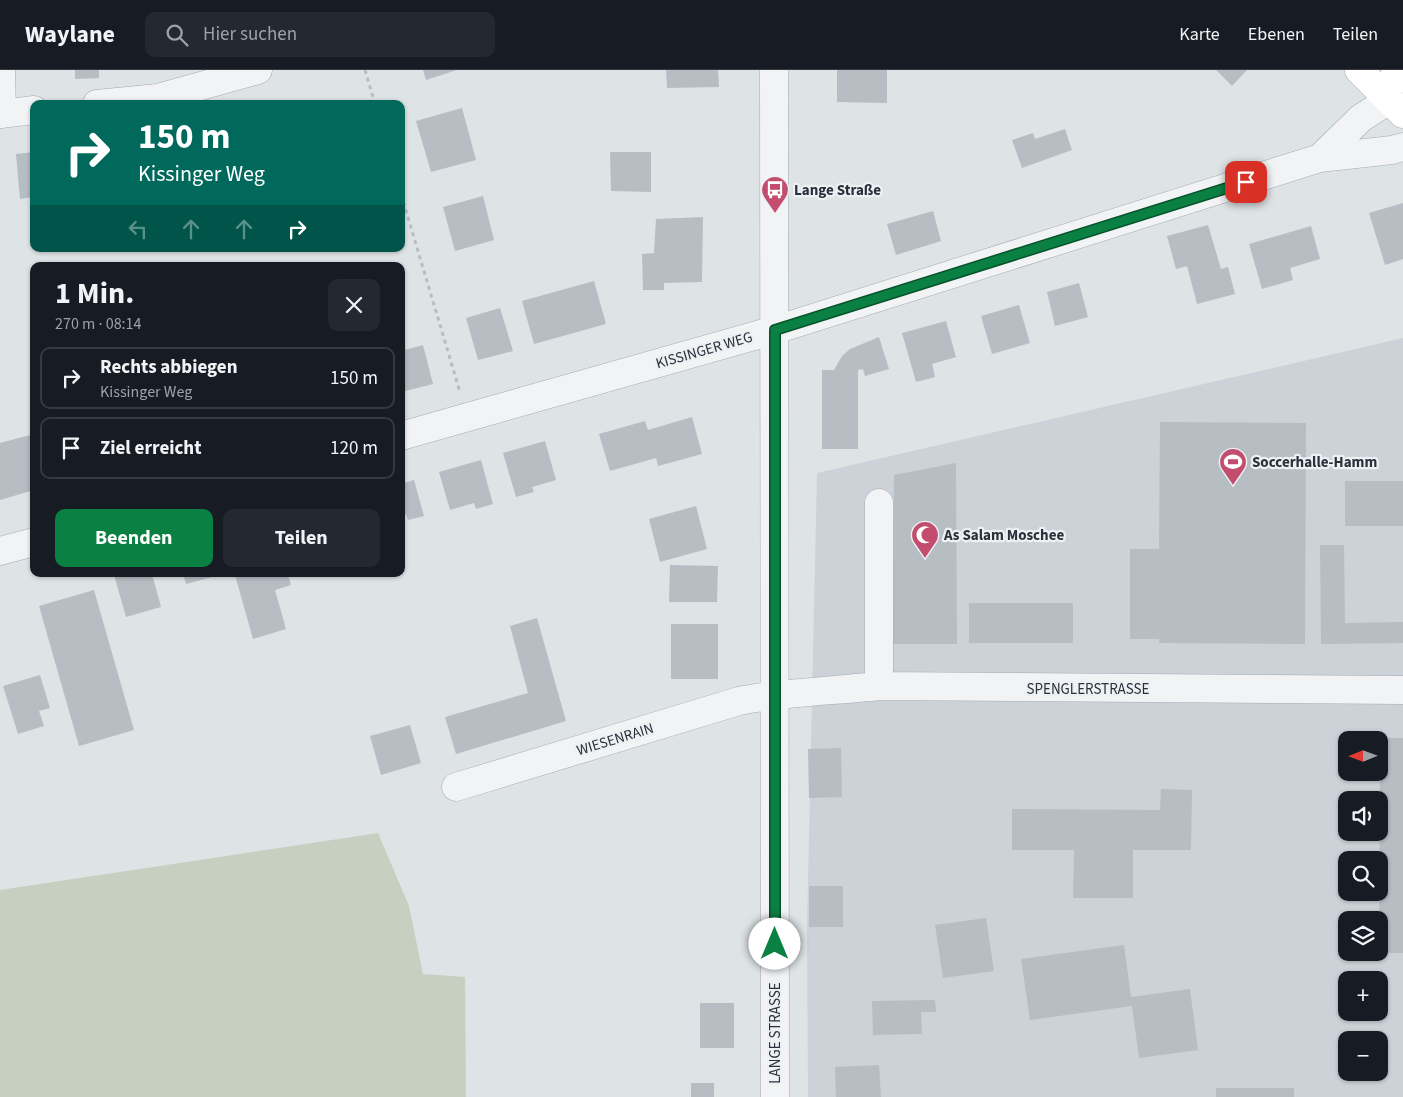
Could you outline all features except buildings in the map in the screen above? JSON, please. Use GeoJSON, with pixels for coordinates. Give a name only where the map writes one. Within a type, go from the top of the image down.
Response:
{"type":"FeatureCollection","features":[{"type":"Feature","properties":{"kind":"main road"},"geometry":{"type":"LineString","coordinates":[[1359,70],[1400,96]]}},
{"type":"Feature","properties":{"kind":"main road"},"geometry":{"type":"LineString","coordinates":[[1395,70],[1400,96]]}},
{"type":"Feature","properties":{"kind":"street"},"geometry":{"type":"LineString","coordinates":[[1,70],[1,114],[30,110]]}},
{"type":"Feature","properties":{"kind":"street"},"geometry":{"type":"LineString","coordinates":[[138,100],[158,98],[258,70]]}},
{"type":"Feature","properties":{"kind":"street","name":"LANGE STRASSE"},"geometry":{"type":"LineString","coordinates":[[774,70],[775,1097]]}},
{"type":"Feature","properties":{"kind":"street","name":"KISSINGER WEG"},"geometry":{"type":"LineString","coordinates":[[1320,158],[1361,118],[1400,96]]}},
{"type":"Feature","properties":{"kind":"street","name":"KISSINGER WEG"},"geometry":{"type":"LineString","coordinates":[[405,435],[775,330],[1320,158],[1392,150],[1403,147]]}},
{"type":"Feature","properties":{"kind":"street"},"geometry":{"type":"LineString","coordinates":[[878,503],[879,686]]}},
{"type":"Feature","properties":{"kind":"street"},"geometry":{"type":"LineString","coordinates":[[0,551],[30,543]]}},
{"type":"Feature","properties":{"kind":"street","name":"SPENGLERSTRASSE"},"geometry":{"type":"LineString","coordinates":[[774,694],[801,695],[879,686],[1403,690]]}},
{"type":"Feature","properties":{"kind":"street","name":"WIESENRAIN"},"geometry":{"type":"LineString","coordinates":[[456,787],[739,701],[774,694]]}},
{"type":"Feature","properties":{"kind":"path"},"geometry":{"type":"LineString","coordinates":[[365,70],[374,100]]}},
{"type":"Feature","properties":{"kind":"path"},"geometry":{"type":"LineString","coordinates":[[405,208],[467,417]]}},
{"type":"Feature","properties":{"kind":"shaded area"},"geometry":{"type":"Polygon","coordinates":[[[1403,338],[1403,1097],[808,1097],[807,927],[817,473],[1403,338]]]}},
{"type":"Feature","properties":{"kind":"green space"},"geometry":{"type":"Polygon","coordinates":[[[378,833],[409,906],[423,974],[465,977],[466,1097],[0,1097],[0,890],[378,833]]]}},
{"type":"Feature","properties":{"kind":"place","name":"Lange Straße"},"geometry":{"type":"Point","coordinates":[775,214]}},
{"type":"Feature","properties":{"kind":"place","name":"Soccerhalle-Hamm"},"geometry":{"type":"Point","coordinates":[1233,486]}},
{"type":"Feature","properties":{"kind":"place","name":"As Salam Moschee"},"geometry":{"type":"Point","coordinates":[925,559]}},
{"type":"Feature","properties":{"kind":"route"},"geometry":{"type":"LineString","coordinates":[[775,944],[775,330],[1246,182]]}}]}
